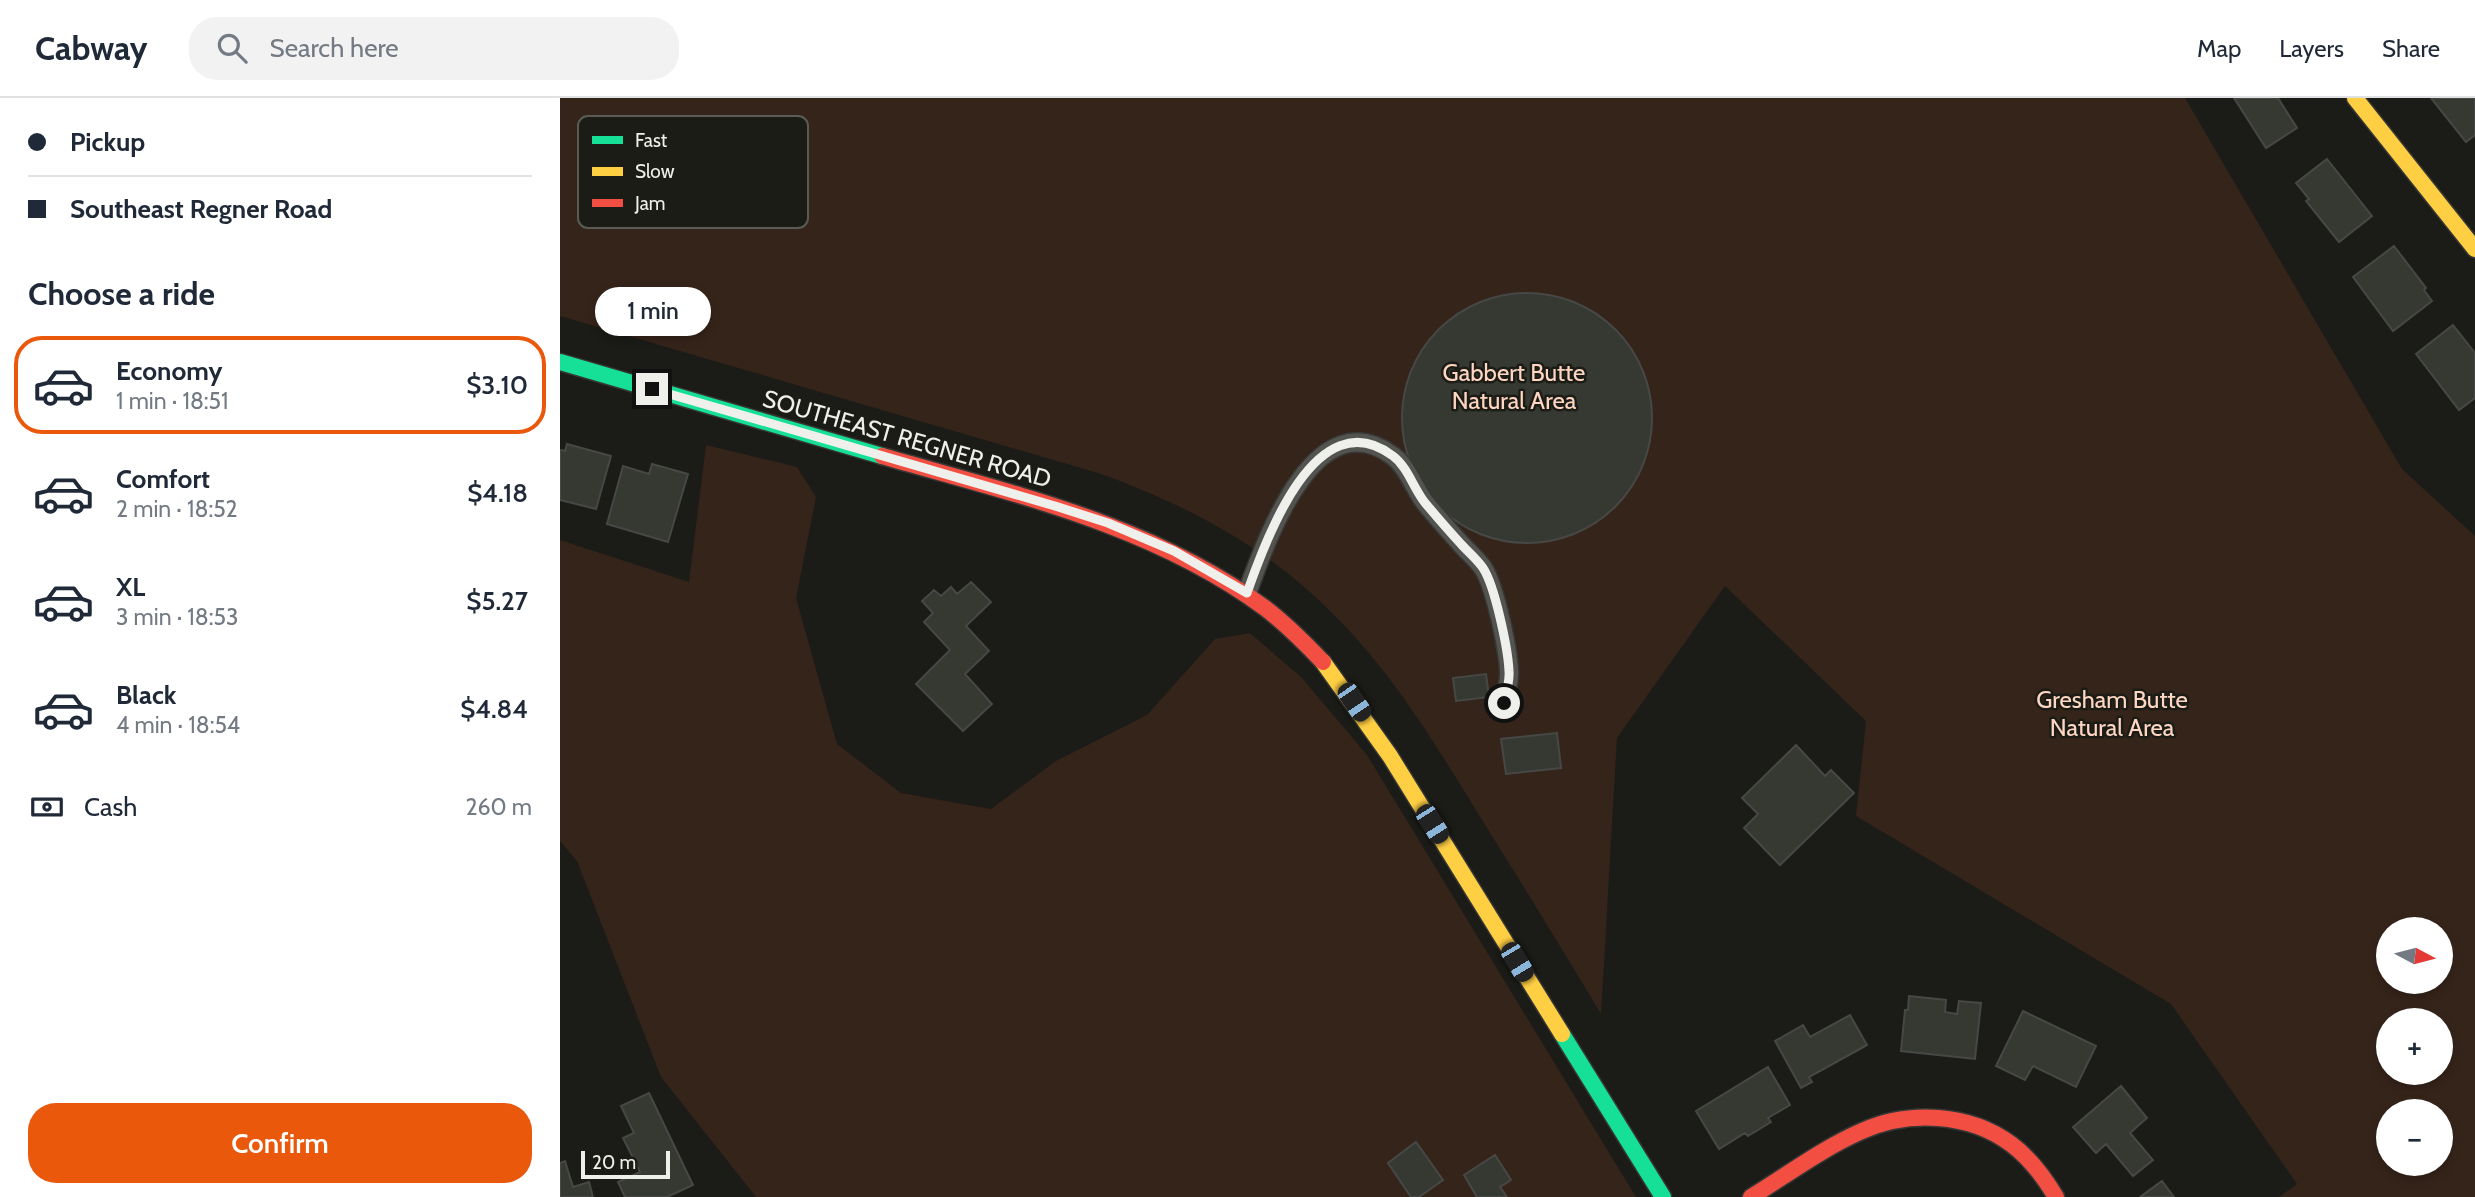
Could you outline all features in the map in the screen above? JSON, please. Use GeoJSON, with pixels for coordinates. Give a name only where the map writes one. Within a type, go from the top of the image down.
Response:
{"type":"FeatureCollection","features":[{"type":"Feature","properties":{"kind":"street"},"geometry":{"type":"LineString","coordinates":[[2355,98],[2475,249]]}},
{"type":"Feature","properties":{"kind":"street","name":"SOUTHEAST REGNER ROAD"},"geometry":{"type":"LineString","coordinates":[[560,362],[1108,523],[1174,551],[1247,593],[1305,644],[1354,702],[1663,1197]]}},
{"type":"Feature","properties":{"kind":"street"},"geometry":{"type":"LineString","coordinates":[[1751,1197],[1863,1131],[1897,1120],[1933,1117],[1967,1123],[1999,1136],[2026,1157],[2056,1197]]}},
{"type":"Feature","properties":{"kind":"lane"},"geometry":{"type":"LineString","coordinates":[[1247,593],[1276,521],[1295,485],[1312,464],[1339,445],[1377,445],[1396,458],[1423,500],[1484,569],[1501,623],[1510,674],[1504,703]]}},
{"type":"Feature","properties":{"kind":"green space"},"geometry":{"type":"Polygon","coordinates":[[[560,98],[2185,98],[2402,469],[2475,536],[2475,1197],[2279,1197],[2297,1184],[2171,1004],[1856,816],[1866,721],[1725,586],[1617,738],[1601,1014],[1445,761],[1392,682],[1351,633],[1304,587],[1250,546],[1192,513],[1098,473],[560,316],[560,98]]]}},
{"type":"Feature","properties":{"kind":"green space"},"geometry":{"type":"Polygon","coordinates":[[[706,445],[797,467],[816,497],[796,598],[837,744],[901,793],[991,809],[1056,761],[1147,715],[1215,639],[1250,633],[1302,678],[1367,755],[1636,1197],[756,1197],[661,1077],[577,861],[560,841],[560,540],[689,582],[706,445]]]}},
{"type":"Feature","properties":{"kind":"building"},"geometry":{"type":"Polygon","coordinates":[[[2234,98],[2278,98],[2297,128],[2266,148],[2234,98]]]}},
{"type":"Feature","properties":{"kind":"building"},"geometry":{"type":"Polygon","coordinates":[[[2431,98],[2475,98],[2475,135],[2466,142],[2431,98]]]}},
{"type":"Feature","properties":{"kind":"building"},"geometry":{"type":"Polygon","coordinates":[[[2327,159],[2372,216],[2339,242],[2306,201],[2309,199],[2296,183],[2327,159]]]}},
{"type":"Feature","properties":{"kind":"building"},"geometry":{"type":"Polygon","coordinates":[[[2394,246],[2426,288],[2424,290],[2432,301],[2393,331],[2353,277],[2394,246]]]}},
{"type":"Feature","properties":{"kind":"building"},"geometry":{"type":"Polygon","coordinates":[[[1515,293],[1539,293],[1586,307],[1616,329],[1643,370],[1650,394],[1650,442],[1643,466],[1616,507],[1575,534],[1539,543],[1515,543],[1468,529],[1447,515],[1430,498],[1416,477],[1407,454],[1402,430],[1402,406],[1416,359],[1430,338],[1447,321],[1468,307],[1491,298],[1515,293]]]}},
{"type":"Feature","properties":{"kind":"building"},"geometry":{"type":"Polygon","coordinates":[[[2453,325],[2475,353],[2475,398],[2459,410],[2416,354],[2453,325]]]}},
{"type":"Feature","properties":{"kind":"building"},"geometry":{"type":"Polygon","coordinates":[[[567,444],[611,456],[596,509],[560,500],[560,450],[565,451],[567,444]]]}},
{"type":"Feature","properties":{"kind":"building"},"geometry":{"type":"Polygon","coordinates":[[[652,464],[688,474],[668,542],[607,524],[623,466],[649,474],[652,464]]]}},
{"type":"Feature","properties":{"kind":"building"},"geometry":{"type":"Polygon","coordinates":[[[971,582],[991,602],[966,626],[989,651],[965,674],[992,704],[963,731],[916,684],[950,650],[924,622],[933,613],[922,601],[934,590],[941,596],[951,587],[957,594],[971,582]]]}},
{"type":"Feature","properties":{"kind":"building"},"geometry":{"type":"Polygon","coordinates":[[[1486,674],[1489,697],[1456,701],[1453,678],[1486,674]]]}},
{"type":"Feature","properties":{"kind":"building"},"geometry":{"type":"Polygon","coordinates":[[[1557,733],[1561,768],[1506,774],[1501,739],[1557,733]]]}},
{"type":"Feature","properties":{"kind":"building"},"geometry":{"type":"Polygon","coordinates":[[[1796,745],[1825,776],[1831,770],[1854,793],[1780,865],[1744,828],[1758,814],[1742,798],[1796,745]]]}},
{"type":"Feature","properties":{"kind":"building"},"geometry":{"type":"Polygon","coordinates":[[[1909,996],[1946,1000],[1945,1012],[1957,1014],[1959,1001],[1981,1003],[1975,1059],[1901,1051],[1909,996]]]}},
{"type":"Feature","properties":{"kind":"building"},"geometry":{"type":"Polygon","coordinates":[[[2023,1011],[2096,1046],[2076,1087],[2033,1066],[2025,1080],[1996,1066],[2023,1011]]]}},
{"type":"Feature","properties":{"kind":"building"},"geometry":{"type":"Polygon","coordinates":[[[1850,1015],[1867,1045],[1809,1077],[1812,1082],[1801,1088],[1775,1041],[1803,1025],[1810,1037],[1850,1015]]]}},
{"type":"Feature","properties":{"kind":"building"},"geometry":{"type":"Polygon","coordinates":[[[1768,1067],[1790,1105],[1768,1118],[1771,1122],[1748,1136],[1745,1133],[1719,1149],[1696,1111],[1768,1067]]]}},
{"type":"Feature","properties":{"kind":"building"},"geometry":{"type":"Polygon","coordinates":[[[2121,1086],[2147,1118],[2130,1133],[2153,1160],[2133,1176],[2106,1144],[2096,1153],[2073,1127],[2121,1086]]]}},
{"type":"Feature","properties":{"kind":"building"},"geometry":{"type":"Polygon","coordinates":[[[649,1093],[693,1185],[667,1197],[625,1197],[618,1182],[640,1172],[623,1138],[634,1133],[621,1106],[649,1093]]]}},
{"type":"Feature","properties":{"kind":"building"},"geometry":{"type":"Polygon","coordinates":[[[1416,1142],[1443,1180],[1419,1197],[1411,1197],[1388,1163],[1416,1142]]]}},
{"type":"Feature","properties":{"kind":"building"},"geometry":{"type":"Polygon","coordinates":[[[1495,1155],[1511,1180],[1500,1187],[1507,1197],[1477,1197],[1464,1175],[1495,1155]]]}},
{"type":"Feature","properties":{"kind":"building"},"geometry":{"type":"Polygon","coordinates":[[[565,1161],[573,1187],[589,1182],[593,1197],[560,1197],[560,1163],[565,1161]]]}},
{"type":"Feature","properties":{"kind":"building"},"geometry":{"type":"Polygon","coordinates":[[[2162,1181],[2174,1197],[2140,1197],[2162,1181]]]}},
{"type":"Feature","properties":{"kind":"traffic: fast"},"geometry":{"type":"LineString","coordinates":[[560,362],[882,456]]}},
{"type":"Feature","properties":{"kind":"traffic: fast"},"geometry":{"type":"LineString","coordinates":[[1562,1034],[1663,1197]]}},
{"type":"Feature","properties":{"kind":"traffic: slow"},"geometry":{"type":"LineString","coordinates":[[2355,98],[2475,249]]}},
{"type":"Feature","properties":{"kind":"traffic: slow"},"geometry":{"type":"LineString","coordinates":[[1323,662],[1390,756],[1562,1034]]}},
{"type":"Feature","properties":{"kind":"traffic: jam"},"geometry":{"type":"LineString","coordinates":[[882,456],[1032,499],[1129,533],[1222,579],[1265,608],[1323,662]]}},
{"type":"Feature","properties":{"kind":"traffic: jam"},"geometry":{"type":"LineString","coordinates":[[1751,1197],[1819,1154],[1862,1131],[1880,1124],[1919,1118],[1958,1121],[1994,1134],[2024,1155],[2056,1197]]}},
{"type":"Feature","properties":{"kind":"route"},"geometry":{"type":"LineString","coordinates":[[652,389],[1108,523],[1174,551],[1247,593],[1276,521],[1295,485],[1312,464],[1339,445],[1377,445],[1396,458],[1423,500],[1484,569],[1501,623],[1510,674],[1504,703]]}},
{"type":"Feature","properties":{"kind":"park label","name":"Gabbert Butte Natural Area"},"geometry":{"type":"Point","coordinates":[1514,387]}},
{"type":"Feature","properties":{"kind":"park label","name":"Gresham Butte Natural Area"},"geometry":{"type":"Point","coordinates":[2112,714]}}]}
